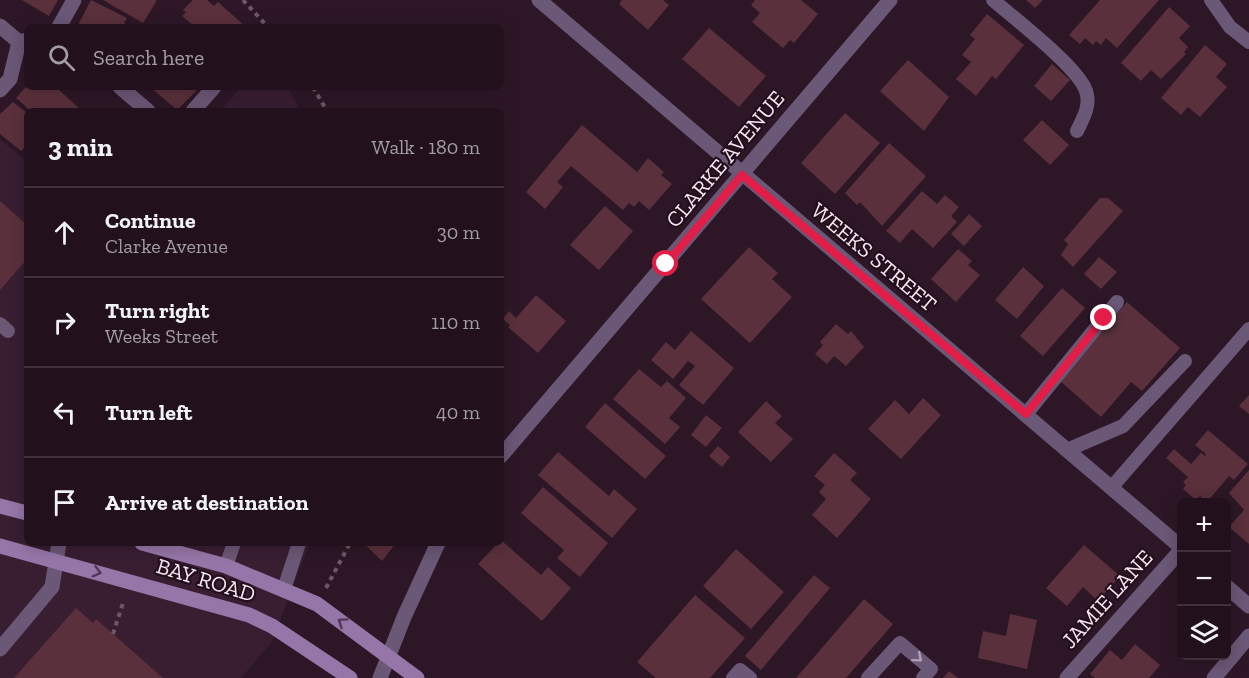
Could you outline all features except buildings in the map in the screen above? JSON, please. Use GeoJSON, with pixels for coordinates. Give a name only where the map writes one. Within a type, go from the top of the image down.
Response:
{"type":"FeatureCollection","features":[{"type":"Feature","properties":{"kind":"main road"},"geometry":{"type":"LineString","coordinates":[[0,506],[24,512]]}},
{"type":"Feature","properties":{"kind":"main road","name":"BAY ROAD"},"geometry":{"type":"LineString","coordinates":[[0,546],[249,615],[272,626],[350,678]]}},
{"type":"Feature","properties":{"kind":"main road","name":"BAY ROAD"},"geometry":{"type":"LineString","coordinates":[[153,546],[226,566],[317,604],[417,678]]}},
{"type":"Feature","properties":{"kind":"street"},"geometry":{"type":"LineString","coordinates":[[61,24],[74,0]]}},
{"type":"Feature","properties":{"kind":"street","name":"WEEKS STREET"},"geometry":{"type":"LineString","coordinates":[[539,0],[1177,545]]}},
{"type":"Feature","properties":{"kind":"street","name":"CLARKE AVENUE"},"geometry":{"type":"LineString","coordinates":[[504,453],[890,0]]}},
{"type":"Feature","properties":{"kind":"street"},"geometry":{"type":"LineString","coordinates":[[0,26],[23,41],[10,79],[0,90]]}},
{"type":"Feature","properties":{"kind":"street"},"geometry":{"type":"LineString","coordinates":[[123,90],[144,108]]}},
{"type":"Feature","properties":{"kind":"street"},"geometry":{"type":"LineString","coordinates":[[196,108],[211,90]]}},
{"type":"Feature","properties":{"kind":"street"},"geometry":{"type":"LineString","coordinates":[[0,649],[52,586],[59,546]]}},
{"type":"Feature","properties":{"kind":"street"},"geometry":{"type":"LineString","coordinates":[[380,678],[404,617],[437,546]]}},
{"type":"Feature","properties":{"kind":"street","name":"JAMIE LANE"},"geometry":{"type":"LineString","coordinates":[[1067,678],[1179,552]]}},
{"type":"Feature","properties":{"kind":"street"},"geometry":{"type":"LineString","coordinates":[[1231,590],[1249,606]]}},
{"type":"Feature","properties":{"kind":"street"},"geometry":{"type":"LineString","coordinates":[[1214,678],[1249,636]]}},
{"type":"Feature","properties":{"kind":"lane"},"geometry":{"type":"LineString","coordinates":[[993,0],[1073,73],[1086,90],[1088,107],[1077,131]]}},
{"type":"Feature","properties":{"kind":"lane"},"geometry":{"type":"LineString","coordinates":[[1214,1],[1230,27],[1249,42]]}},
{"type":"Feature","properties":{"kind":"lane"},"geometry":{"type":"LineString","coordinates":[[1026,414],[1117,302]]}},
{"type":"Feature","properties":{"kind":"lane"},"geometry":{"type":"LineString","coordinates":[[1111,488],[1249,329]]}},
{"type":"Feature","properties":{"kind":"lane"},"geometry":{"type":"LineString","coordinates":[[1067,450],[1123,426],[1185,361]]}},
{"type":"Feature","properties":{"kind":"lane"},"geometry":{"type":"LineString","coordinates":[[226,566],[233,546]]}},
{"type":"Feature","properties":{"kind":"lane"},"geometry":{"type":"LineString","coordinates":[[284,589],[298,546]]}},
{"type":"Feature","properties":{"kind":"lane"},"geometry":{"type":"LineString","coordinates":[[868,678],[900,643],[931,669],[923,678]]}},
{"type":"Feature","properties":{"kind":"lane"},"geometry":{"type":"LineString","coordinates":[[733,678],[740,670],[750,678]]}},
{"type":"Feature","properties":{"kind":"path"},"geometry":{"type":"LineString","coordinates":[[243,0],[265,24]]}},
{"type":"Feature","properties":{"kind":"path"},"geometry":{"type":"LineString","coordinates":[[315,90],[325,108]]}},
{"type":"Feature","properties":{"kind":"path"},"geometry":{"type":"LineString","coordinates":[[317,604],[349,546]]}},
{"type":"Feature","properties":{"kind":"path"},"geometry":{"type":"LineString","coordinates":[[113,634],[123,603]]}},
{"type":"Feature","properties":{"kind":"shaded area"},"geometry":{"type":"Polygon","coordinates":[[[238,90],[290,90],[298,108],[223,108],[238,90]]]}},
{"type":"Feature","properties":{"kind":"shaded area"},"geometry":{"type":"Polygon","coordinates":[[[0,139],[24,159],[24,546],[309,546],[271,643],[241,678],[0,678],[0,139]]]}},
{"type":"Feature","properties":{"kind":"route"},"geometry":{"type":"LineString","coordinates":[[666,264],[742,175],[1026,414],[1104,318]]}}]}
